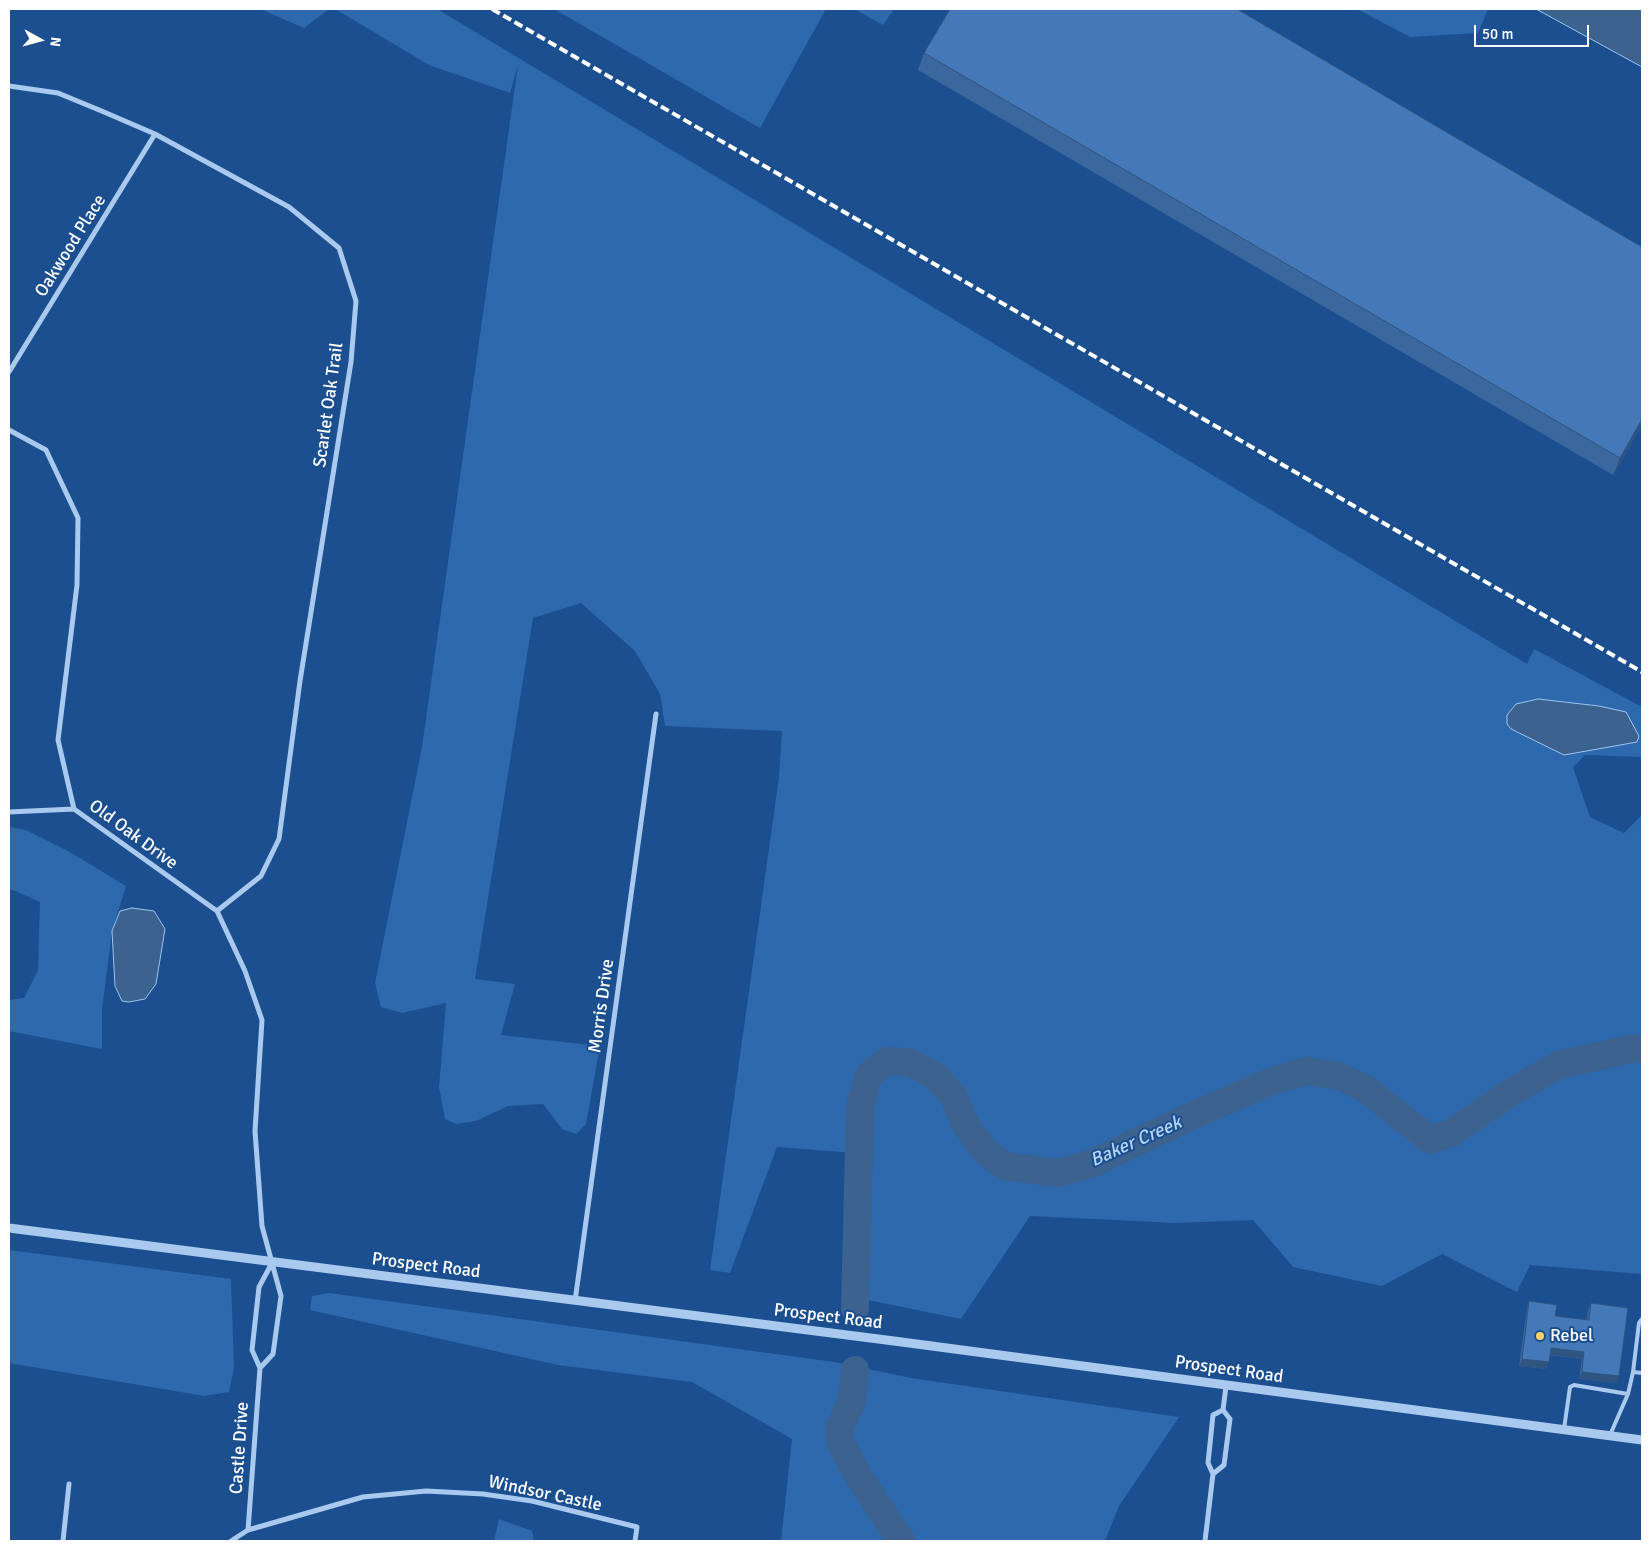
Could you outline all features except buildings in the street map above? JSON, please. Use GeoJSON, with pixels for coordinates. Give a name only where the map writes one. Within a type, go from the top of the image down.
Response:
{"type":"FeatureCollection","features":[{"type":"Feature","properties":{"kind":"street","name":"Scarlet Oak Trail"},"geometry":{"type":"LineString","coordinates":[[9,86],[58,93],[155,134],[289,207],[339,248],[356,301],[351,362],[300,681],[279,839],[262,876],[217,911]]}},
{"type":"Feature","properties":{"kind":"street","name":"Oakwood Place"},"geometry":{"type":"LineString","coordinates":[[9,372],[155,134]]}},
{"type":"Feature","properties":{"kind":"street","name":"Old Oak Drive"},"geometry":{"type":"LineString","coordinates":[[9,430],[46,450],[78,518],[77,585],[58,740],[74,810],[217,911],[245,971],[262,1020],[255,1131],[262,1226],[272,1262]]}},
{"type":"Feature","properties":{"kind":"street","name":"Morris Drive"},"geometry":{"type":"LineString","coordinates":[[575,1301],[656,714]]}},
{"type":"Feature","properties":{"kind":"street"},"geometry":{"type":"LineString","coordinates":[[9,812],[74,810]]}},
{"type":"Feature","properties":{"kind":"street","name":"Prospect Road"},"geometry":{"type":"LineString","coordinates":[[9,1228],[1642,1440]]}},
{"type":"Feature","properties":{"kind":"street"},"geometry":{"type":"LineString","coordinates":[[260,1368],[273,1354],[281,1296],[272,1262]]}},
{"type":"Feature","properties":{"kind":"street","name":"Castle Drive"},"geometry":{"type":"LineString","coordinates":[[248,1530],[260,1368],[252,1350],[259,1287],[272,1262]]}},
{"type":"Feature","properties":{"kind":"street"},"geometry":{"type":"LineString","coordinates":[[1213,1474],[1224,1465],[1230,1419],[1224,1410],[1226,1386]]}},
{"type":"Feature","properties":{"kind":"street"},"geometry":{"type":"LineString","coordinates":[[1205,1541],[1213,1474],[1208,1463],[1214,1415],[1224,1410]]}},
{"type":"Feature","properties":{"kind":"street"},"geometry":{"type":"LineString","coordinates":[[63,1541],[69,1484]]}},
{"type":"Feature","properties":{"kind":"street","name":"Windsor Castle"},"geometry":{"type":"LineString","coordinates":[[231,1541],[248,1530],[363,1497],[426,1491],[483,1494],[532,1501],[637,1527],[635,1541]]}},
{"type":"Feature","properties":{"kind":"lane"},"geometry":{"type":"LineString","coordinates":[[1610,1435],[1628,1394],[1633,1372],[1639,1322],[1642,1319]]}},
{"type":"Feature","properties":{"kind":"lane"},"geometry":{"type":"LineString","coordinates":[[1633,1372],[1642,1373]]}},
{"type":"Feature","properties":{"kind":"lane"},"geometry":{"type":"LineString","coordinates":[[1564,1431],[1570,1387],[1574,1384],[1628,1394]]}},
{"type":"Feature","properties":{"kind":"shaded area"},"geometry":{"type":"Polygon","coordinates":[[[260,9],[329,9],[304,28],[260,9]]]}},
{"type":"Feature","properties":{"kind":"shaded area"},"geometry":{"type":"Polygon","coordinates":[[[335,9],[437,9],[1527,664],[1534,649],[1642,707],[1642,757],[1585,755],[1573,767],[1590,817],[1624,833],[1642,815],[1642,1274],[1530,1265],[1517,1292],[1442,1254],[1382,1286],[1293,1267],[1253,1220],[1175,1223],[1030,1216],[961,1319],[868,1300],[868,1154],[777,1147],[730,1273],[710,1270],[779,777],[782,731],[665,726],[660,694],[635,651],[581,603],[533,618],[475,979],[515,984],[501,1035],[600,1046],[586,1124],[576,1134],[562,1129],[543,1104],[508,1106],[476,1121],[456,1124],[445,1119],[439,1087],[446,1003],[402,1013],[381,1007],[375,983],[422,747],[518,65],[510,93],[429,65],[335,9]]]}},
{"type":"Feature","properties":{"kind":"shaded area"},"geometry":{"type":"Polygon","coordinates":[[[554,9],[826,9],[760,128],[554,9]]]}},
{"type":"Feature","properties":{"kind":"shaded area"},"geometry":{"type":"Polygon","coordinates":[[[854,9],[894,9],[883,25],[854,9]]]}},
{"type":"Feature","properties":{"kind":"shaded area"},"geometry":{"type":"Polygon","coordinates":[[[1357,9],[1488,9],[1478,33],[1410,37],[1357,9]]]}},
{"type":"Feature","properties":{"kind":"shaded area"},"geometry":{"type":"Polygon","coordinates":[[[1536,9],[1642,9],[1642,67],[1536,9]]]}},
{"type":"Feature","properties":{"kind":"shaded area"},"geometry":{"type":"Polygon","coordinates":[[[1538,699],[1599,706],[1626,712],[1639,736],[1637,742],[1564,755],[1511,729],[1507,724],[1507,715],[1516,704],[1538,699]]]}},
{"type":"Feature","properties":{"kind":"shaded area"},"geometry":{"type":"Polygon","coordinates":[[[9,827],[26,830],[70,852],[126,886],[112,931],[102,1010],[102,1049],[9,1031],[9,1000],[24,998],[38,970],[40,902],[9,890],[9,827]]]}},
{"type":"Feature","properties":{"kind":"shaded area"},"geometry":{"type":"Polygon","coordinates":[[[132,908],[154,911],[165,929],[156,984],[145,999],[129,1002],[122,1001],[115,986],[112,931],[120,911],[132,908]]]}},
{"type":"Feature","properties":{"kind":"shaded area"},"geometry":{"type":"Polygon","coordinates":[[[9,1250],[231,1279],[234,1368],[229,1392],[204,1396],[9,1363],[9,1250]]]}},
{"type":"Feature","properties":{"kind":"shaded area"},"geometry":{"type":"Polygon","coordinates":[[[329,1293],[834,1362],[911,1378],[1179,1417],[1119,1506],[1105,1541],[781,1541],[792,1439],[692,1382],[558,1365],[310,1310],[312,1296],[329,1293]]]}},
{"type":"Feature","properties":{"kind":"shaded area"},"geometry":{"type":"Polygon","coordinates":[[[499,1519],[532,1531],[534,1541],[494,1541],[499,1519]]]}},
{"type":"Feature","properties":{"kind":"waterway","name":"Baker Creek"},"geometry":{"type":"LineString","coordinates":[[855,1309],[860,1106],[869,1075],[887,1061],[909,1062],[934,1075],[953,1095],[965,1124],[984,1150],[1004,1166],[1059,1173],[1093,1163],[1185,1119],[1267,1083],[1305,1071],[1339,1076],[1366,1089],[1430,1140],[1451,1133],[1516,1089],[1559,1065],[1630,1049],[1642,1049]]}},
{"type":"Feature","properties":{"kind":"waterway","name":"Baker Creek"},"geometry":{"type":"LineString","coordinates":[[855,1370],[852,1401],[839,1429],[840,1442],[859,1477],[901,1541]]}},
{"type":"Feature","properties":{"kind":"railway"},"geometry":{"type":"LineString","coordinates":[[492,9],[1642,672]]}},
{"type":"Feature","properties":{"kind":"place","name":"Rebel"},"geometry":{"type":"Point","coordinates":[1540,1336]}}]}
